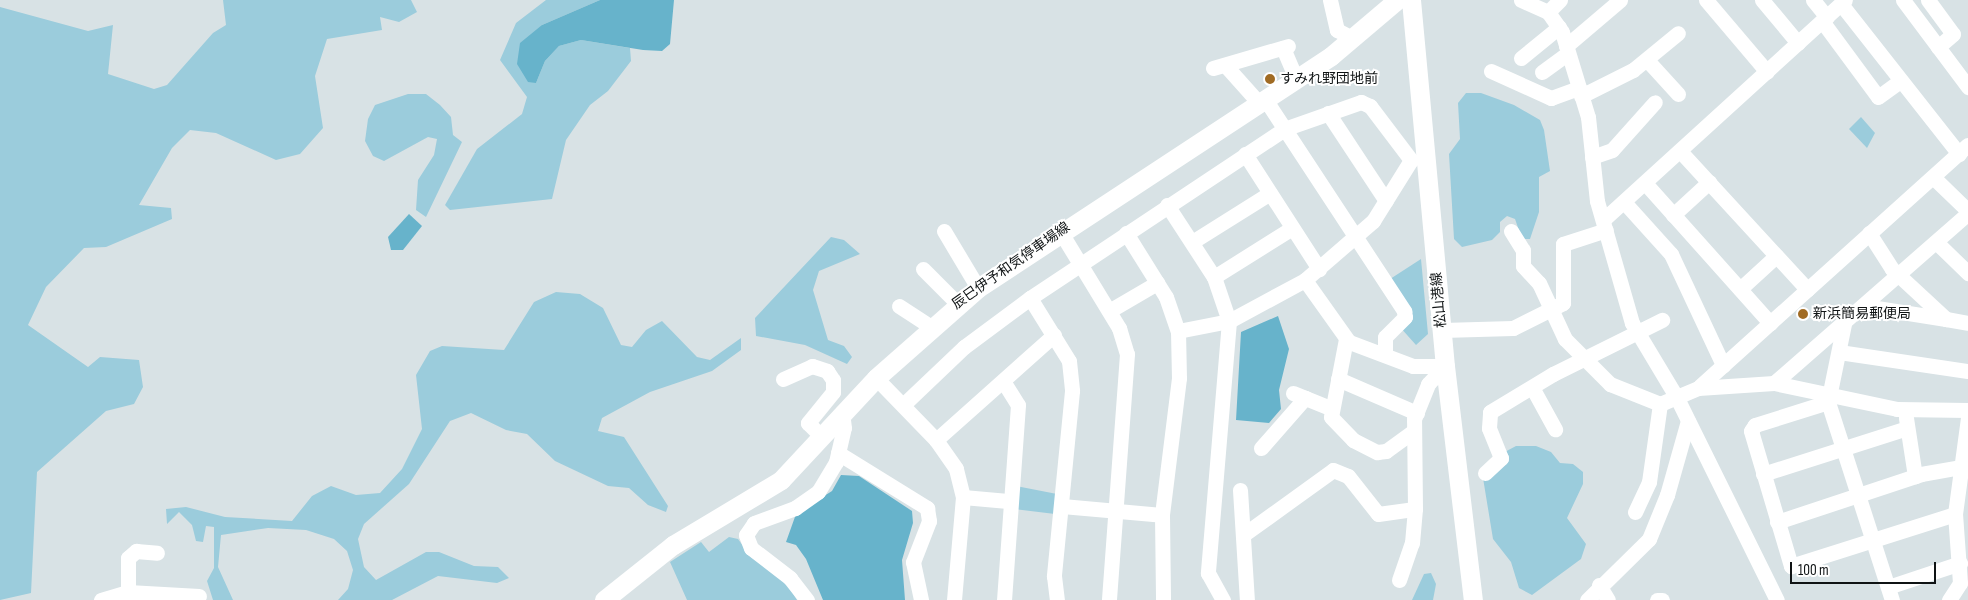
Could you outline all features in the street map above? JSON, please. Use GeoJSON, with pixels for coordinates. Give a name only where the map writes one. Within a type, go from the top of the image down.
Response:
{"type":"FeatureCollection","features":[{"type":"Feature","properties":{"kind":"main road","name":"辰巳伊予和気停車場線"},"geometry":{"type":"LineString","coordinates":[[604,600],[673,545],[781,480],[822,437],[842,412],[957,303],[1060,231],[1296,79],[1354,39],[1397,0]]}},
{"type":"Feature","properties":{"kind":"main road","name":"松山港線"},"geometry":{"type":"LineString","coordinates":[[1411,0],[1445,366],[1473,600]]}},
{"type":"Feature","properties":{"kind":"street"},"geometry":{"type":"LineString","coordinates":[[1330,0],[1337,30],[1354,39]]}},
{"type":"Feature","properties":{"kind":"street"},"geometry":{"type":"LineString","coordinates":[[1521,0],[1548,12],[1558,27],[1580,92],[1604,225],[1626,308],[1637,332],[1677,398],[1774,598]]}},
{"type":"Feature","properties":{"kind":"street"},"geometry":{"type":"LineString","coordinates":[[1548,12],[1560,0]]}},
{"type":"Feature","properties":{"kind":"street"},"geometry":{"type":"LineString","coordinates":[[1542,72],[1620,0]]}},
{"type":"Feature","properties":{"kind":"street"},"geometry":{"type":"LineString","coordinates":[[1706,0],[1767,72]]}},
{"type":"Feature","properties":{"kind":"street"},"geometry":{"type":"LineString","coordinates":[[1762,0],[1798,43]]}},
{"type":"Feature","properties":{"kind":"street"},"geometry":{"type":"LineString","coordinates":[[1813,0],[1878,97],[1900,81]]}},
{"type":"Feature","properties":{"kind":"street"},"geometry":{"type":"LineString","coordinates":[[1903,0],[1968,86]]}},
{"type":"Feature","properties":{"kind":"street"},"geometry":{"type":"LineString","coordinates":[[1928,0],[1953,34],[1938,46]]}},
{"type":"Feature","properties":{"kind":"street"},"geometry":{"type":"LineString","coordinates":[[1442,330],[1513,328],[1549,311],[1563,304],[1563,244],[1604,225],[1624,202],[1843,2],[1900,81],[1964,149],[1934,178],[1869,233],[1698,388],[1660,404],[1610,384],[1565,339],[1549,311],[1539,283],[1523,266],[1523,250],[1511,231]]}},
{"type":"Feature","properties":{"kind":"street"},"geometry":{"type":"LineString","coordinates":[[1521,58],[1558,27]]}},
{"type":"Feature","properties":{"kind":"street"},"geometry":{"type":"LineString","coordinates":[[1490,71],[1551,98],[1580,92],[1647,60],[1678,33]]}},
{"type":"Feature","properties":{"kind":"street"},"geometry":{"type":"LineString","coordinates":[[1296,79],[1285,47],[1219,66],[1262,101],[1284,128],[1404,311],[1405,316],[1385,337],[1385,354]]}},
{"type":"Feature","properties":{"kind":"street"},"geometry":{"type":"LineString","coordinates":[[1647,60],[1678,94]]}},
{"type":"Feature","properties":{"kind":"street"},"geometry":{"type":"LineString","coordinates":[[903,405],[964,347],[1030,298],[1284,128],[1361,102],[1370,106],[1409,153],[1410,166],[1386,201],[1356,239],[1305,280],[1229,321],[1178,331]]}},
{"type":"Feature","properties":{"kind":"street"},"geometry":{"type":"LineString","coordinates":[[1592,157],[1612,150],[1655,102]]}},
{"type":"Feature","properties":{"kind":"street"},"geometry":{"type":"LineString","coordinates":[[1328,113],[1386,201]]}},
{"type":"Feature","properties":{"kind":"street"},"geometry":{"type":"LineString","coordinates":[[1680,151],[1807,289]]}},
{"type":"Feature","properties":{"kind":"street"},"geometry":{"type":"LineString","coordinates":[[1245,154],[1319,269]]}},
{"type":"Feature","properties":{"kind":"street"},"geometry":{"type":"LineString","coordinates":[[1774,383],[1844,324],[1968,212],[1934,178]]}},
{"type":"Feature","properties":{"kind":"street"},"geometry":{"type":"LineString","coordinates":[[1673,215],[1709,182]]}},
{"type":"Feature","properties":{"kind":"street"},"geometry":{"type":"LineString","coordinates":[[1645,183],[1770,323]]}},
{"type":"Feature","properties":{"kind":"street"},"geometry":{"type":"LineString","coordinates":[[1192,242],[1270,192]]}},
{"type":"Feature","properties":{"kind":"street"},"geometry":{"type":"LineString","coordinates":[[1624,202],[1671,254],[1723,365]]}},
{"type":"Feature","properties":{"kind":"street"},"geometry":{"type":"LineString","coordinates":[[1167,205],[1214,277],[1229,321],[1208,573],[1223,600]]}},
{"type":"Feature","properties":{"kind":"street"},"geometry":{"type":"LineString","coordinates":[[1214,277],[1292,228]]}},
{"type":"Feature","properties":{"kind":"street"},"geometry":{"type":"LineString","coordinates":[[944,231],[978,288]]}},
{"type":"Feature","properties":{"kind":"street"},"geometry":{"type":"LineString","coordinates":[[1060,231],[1109,311],[1125,343],[1127,362],[1114,511],[1109,600]]}},
{"type":"Feature","properties":{"kind":"street"},"geometry":{"type":"LineString","coordinates":[[1126,233],[1157,283],[1178,331],[1179,378],[1162,516],[1163,600]]}},
{"type":"Feature","properties":{"kind":"street"},"geometry":{"type":"LineString","coordinates":[[1869,233],[1900,274],[1946,319]]}},
{"type":"Feature","properties":{"kind":"street"},"geometry":{"type":"LineString","coordinates":[[1936,242],[1968,273]]}},
{"type":"Feature","properties":{"kind":"street"},"geometry":{"type":"LineString","coordinates":[[1740,289],[1776,256]]}},
{"type":"Feature","properties":{"kind":"street"},"geometry":{"type":"LineString","coordinates":[[923,269],[957,303]]}},
{"type":"Feature","properties":{"kind":"street"},"geometry":{"type":"LineString","coordinates":[[1305,280],[1346,340],[1414,366],[1445,366]]}},
{"type":"Feature","properties":{"kind":"street"},"geometry":{"type":"LineString","coordinates":[[1109,311],[1157,283]]}},
{"type":"Feature","properties":{"kind":"street"},"geometry":{"type":"LineString","coordinates":[[1030,298],[1070,361],[1072,391],[1054,576],[1057,600]]}},
{"type":"Feature","properties":{"kind":"street"},"geometry":{"type":"LineString","coordinates":[[899,306],[931,327]]}},
{"type":"Feature","properties":{"kind":"street"},"geometry":{"type":"LineString","coordinates":[[1864,306],[1968,323]]}},
{"type":"Feature","properties":{"kind":"street"},"geometry":{"type":"LineString","coordinates":[[1485,473],[1501,458],[1489,428],[1490,412],[1583,359],[1662,320]]}},
{"type":"Feature","properties":{"kind":"street"},"geometry":{"type":"LineString","coordinates":[[1844,324],[1828,398],[1890,593],[1960,564]]}},
{"type":"Feature","properties":{"kind":"street"},"geometry":{"type":"LineString","coordinates":[[936,440],[1054,335]]}},
{"type":"Feature","properties":{"kind":"street"},"geometry":{"type":"LineString","coordinates":[[1346,340],[1330,408],[1331,417],[1353,440],[1377,452],[1386,451],[1414,431]]}},
{"type":"Feature","properties":{"kind":"street"},"geometry":{"type":"LineString","coordinates":[[1839,352],[1968,372]]}},
{"type":"Feature","properties":{"kind":"street"},"geometry":{"type":"LineString","coordinates":[[783,379],[812,366],[827,371],[834,380],[833,392],[808,423],[822,437]]}},
{"type":"Feature","properties":{"kind":"street"},"geometry":{"type":"LineString","coordinates":[[1399,580],[1412,543],[1415,508],[1414,431],[1416,413],[1428,384],[1445,366]]}},
{"type":"Feature","properties":{"kind":"street"},"geometry":{"type":"LineString","coordinates":[[876,378],[936,440],[956,469],[963,497],[954,600]]}},
{"type":"Feature","properties":{"kind":"street"},"geometry":{"type":"LineString","coordinates":[[1338,379],[1416,413]]}},
{"type":"Feature","properties":{"kind":"street"},"geometry":{"type":"LineString","coordinates":[[1003,381],[1018,405],[1008,501],[1004,600]]}},
{"type":"Feature","properties":{"kind":"street"},"geometry":{"type":"LineString","coordinates":[[1698,388],[1774,383],[1828,398],[1905,409],[1968,410]]}},
{"type":"Feature","properties":{"kind":"street"},"geometry":{"type":"LineString","coordinates":[[1532,389],[1556,429]]}},
{"type":"Feature","properties":{"kind":"street"},"geometry":{"type":"LineString","coordinates":[[1265,439],[1299,395],[1330,408]]}},
{"type":"Feature","properties":{"kind":"street"},"geometry":{"type":"LineString","coordinates":[[1828,398],[1755,425],[1751,432],[1791,566],[1955,514]]}},
{"type":"Feature","properties":{"kind":"street"},"geometry":{"type":"LineString","coordinates":[[1659,516],[1635,510],[1649,482],[1660,404]]}},
{"type":"Feature","properties":{"kind":"street"},"geometry":{"type":"LineString","coordinates":[[1905,409],[1915,476]]}},
{"type":"Feature","properties":{"kind":"street"},"geometry":{"type":"LineString","coordinates":[[807,600],[790,578],[751,548],[746,535],[754,523],[796,508],[818,492],[838,453],[842,412]]}},
{"type":"Feature","properties":{"kind":"street"},"geometry":{"type":"LineString","coordinates":[[1950,600],[1960,583],[1955,514],[1968,418]]}},
{"type":"Feature","properties":{"kind":"street"},"geometry":{"type":"LineString","coordinates":[[1587,600],[1599,585],[1647,542],[1659,516],[1688,421]]}},
{"type":"Feature","properties":{"kind":"street"},"geometry":{"type":"LineString","coordinates":[[1763,474],[1907,428]]}},
{"type":"Feature","properties":{"kind":"street"},"geometry":{"type":"LineString","coordinates":[[838,453],[927,508],[928,521],[913,562],[921,600]]}},
{"type":"Feature","properties":{"kind":"street"},"geometry":{"type":"LineString","coordinates":[[1777,522],[1915,476],[1961,468]]}},
{"type":"Feature","properties":{"kind":"street"},"geometry":{"type":"LineString","coordinates":[[1243,535],[1333,470],[1348,476],[1378,514],[1415,508]]}},
{"type":"Feature","properties":{"kind":"street"},"geometry":{"type":"LineString","coordinates":[[1240,490],[1247,600]]}},
{"type":"Feature","properties":{"kind":"street"},"geometry":{"type":"LineString","coordinates":[[963,497],[1008,501]]}},
{"type":"Feature","properties":{"kind":"street"},"geometry":{"type":"LineString","coordinates":[[1062,506],[1162,516]]}},
{"type":"Feature","properties":{"kind":"street"},"geometry":{"type":"LineString","coordinates":[[128,596],[128,558],[136,551],[156,553]]}},
{"type":"Feature","properties":{"kind":"street"},"geometry":{"type":"LineString","coordinates":[[1599,585],[1608,600]]}},
{"type":"Feature","properties":{"kind":"street"},"geometry":{"type":"LineString","coordinates":[[101,600],[128,596],[199,596]]}},
{"type":"Feature","properties":{"kind":"street"},"geometry":{"type":"LineString","coordinates":[[1657,600],[1662,600]]}},
{"type":"Feature","properties":{"kind":"shaded area"},"geometry":{"type":"Polygon","coordinates":[[[223,0],[411,0],[417,12],[399,22],[380,17],[382,30],[327,39],[315,76],[323,128],[300,154],[276,160],[216,133],[190,130],[172,148],[139,205],[171,208],[172,219],[106,247],[84,248],[46,287],[28,325],[88,367],[100,357],[139,360],[143,387],[134,404],[106,411],[37,472],[31,593],[0,600],[0,7],[88,31],[113,25],[108,74],[154,89],[167,85],[213,33],[226,25],[223,0]]]}},
{"type":"Feature","properties":{"kind":"shaded area"},"geometry":{"type":"Polygon","coordinates":[[[546,0],[600,0],[542,25],[536,83],[545,61],[559,46],[581,40],[630,48],[631,61],[608,91],[590,105],[566,140],[552,199],[450,210],[445,205],[477,149],[522,114],[527,97],[500,60],[516,23],[546,0]]]}},
{"type":"Feature","properties":{"kind":"shaded area"},"geometry":{"type":"Polygon","coordinates":[[[600,0],[674,0],[670,44],[662,51],[643,50],[581,40],[559,46],[545,61],[536,83],[528,82],[517,64],[520,43],[542,25],[600,0]]]}},
{"type":"Feature","properties":{"kind":"shaded area"},"geometry":{"type":"Polygon","coordinates":[[[1466,93],[1481,93],[1514,105],[1540,120],[1544,130],[1550,171],[1539,177],[1539,212],[1530,239],[1522,239],[1515,219],[1507,216],[1500,222],[1500,232],[1492,240],[1462,247],[1454,239],[1449,154],[1460,139],[1458,103],[1466,93]]]}},
{"type":"Feature","properties":{"kind":"shaded area"},"geometry":{"type":"Polygon","coordinates":[[[408,94],[426,94],[440,105],[451,117],[453,135],[462,142],[426,217],[416,210],[418,180],[434,155],[437,139],[428,137],[384,161],[373,156],[365,141],[368,119],[375,105],[408,94]]]}},
{"type":"Feature","properties":{"kind":"shaded area"},"geometry":{"type":"Polygon","coordinates":[[[1861,117],[1875,133],[1867,148],[1849,129],[1861,117]]]}},
{"type":"Feature","properties":{"kind":"shaded area"},"geometry":{"type":"Polygon","coordinates":[[[409,214],[422,226],[403,250],[391,250],[388,237],[409,214]]]}},
{"type":"Feature","properties":{"kind":"shaded area"},"geometry":{"type":"Polygon","coordinates":[[[831,237],[844,240],[860,254],[819,271],[813,290],[828,340],[844,346],[852,357],[847,364],[805,345],[756,336],[755,318],[831,237]]]}},
{"type":"Feature","properties":{"kind":"shaded area"},"geometry":{"type":"Polygon","coordinates":[[[1421,259],[1428,334],[1416,345],[1399,326],[1410,315],[1387,281],[1421,259]]]}},
{"type":"Feature","properties":{"kind":"shaded area"},"geometry":{"type":"Polygon","coordinates":[[[556,292],[580,294],[603,308],[621,345],[632,347],[646,330],[662,321],[697,357],[710,360],[741,338],[741,350],[712,371],[650,392],[602,418],[598,431],[624,437],[668,506],[666,512],[648,505],[629,488],[608,486],[555,461],[527,434],[506,430],[471,413],[450,421],[409,484],[364,524],[358,539],[364,567],[376,580],[426,552],[439,552],[474,566],[498,567],[509,578],[497,583],[438,576],[392,600],[338,600],[348,589],[353,570],[347,551],[334,539],[306,530],[268,528],[221,535],[218,567],[233,600],[213,600],[207,581],[214,568],[214,527],[206,526],[203,542],[196,541],[192,525],[179,512],[167,524],[166,509],[186,507],[225,517],[292,521],[312,496],[331,486],[356,495],[380,493],[402,469],[422,429],[416,375],[430,351],[442,346],[504,350],[534,302],[556,292]]]}},
{"type":"Feature","properties":{"kind":"shaded area"},"geometry":{"type":"Polygon","coordinates":[[[1278,316],[1289,349],[1279,390],[1281,409],[1269,423],[1236,420],[1241,332],[1278,316]]]}},
{"type":"Feature","properties":{"kind":"shaded area"},"geometry":{"type":"Polygon","coordinates":[[[1516,446],[1536,446],[1551,452],[1560,463],[1573,464],[1583,472],[1583,484],[1567,518],[1586,544],[1581,559],[1532,595],[1519,588],[1511,562],[1493,539],[1483,478],[1501,454],[1516,446]]]}},
{"type":"Feature","properties":{"kind":"shaded area"},"geometry":{"type":"Polygon","coordinates":[[[841,475],[859,476],[912,511],[913,523],[902,560],[905,600],[823,600],[806,559],[796,545],[786,542],[796,514],[832,491],[841,475]]]}},
{"type":"Feature","properties":{"kind":"shaded area"},"geometry":{"type":"Polygon","coordinates":[[[1016,486],[1057,494],[1055,514],[1013,509],[1016,486]]]}},
{"type":"Feature","properties":{"kind":"shaded area"},"geometry":{"type":"Polygon","coordinates":[[[729,537],[738,539],[751,557],[786,582],[797,600],[687,600],[670,562],[701,542],[709,552],[729,537]]]}},
{"type":"Feature","properties":{"kind":"shaded area"},"geometry":{"type":"Polygon","coordinates":[[[1431,573],[1436,584],[1433,600],[1412,600],[1424,574],[1431,573]]]}},
{"type":"Feature","properties":{"kind":"place","name":"すみれ野団地前"},"geometry":{"type":"Point","coordinates":[1270,79]}},
{"type":"Feature","properties":{"kind":"place","name":"新浜簡易郵便局"},"geometry":{"type":"Point","coordinates":[1803,314]}}]}
